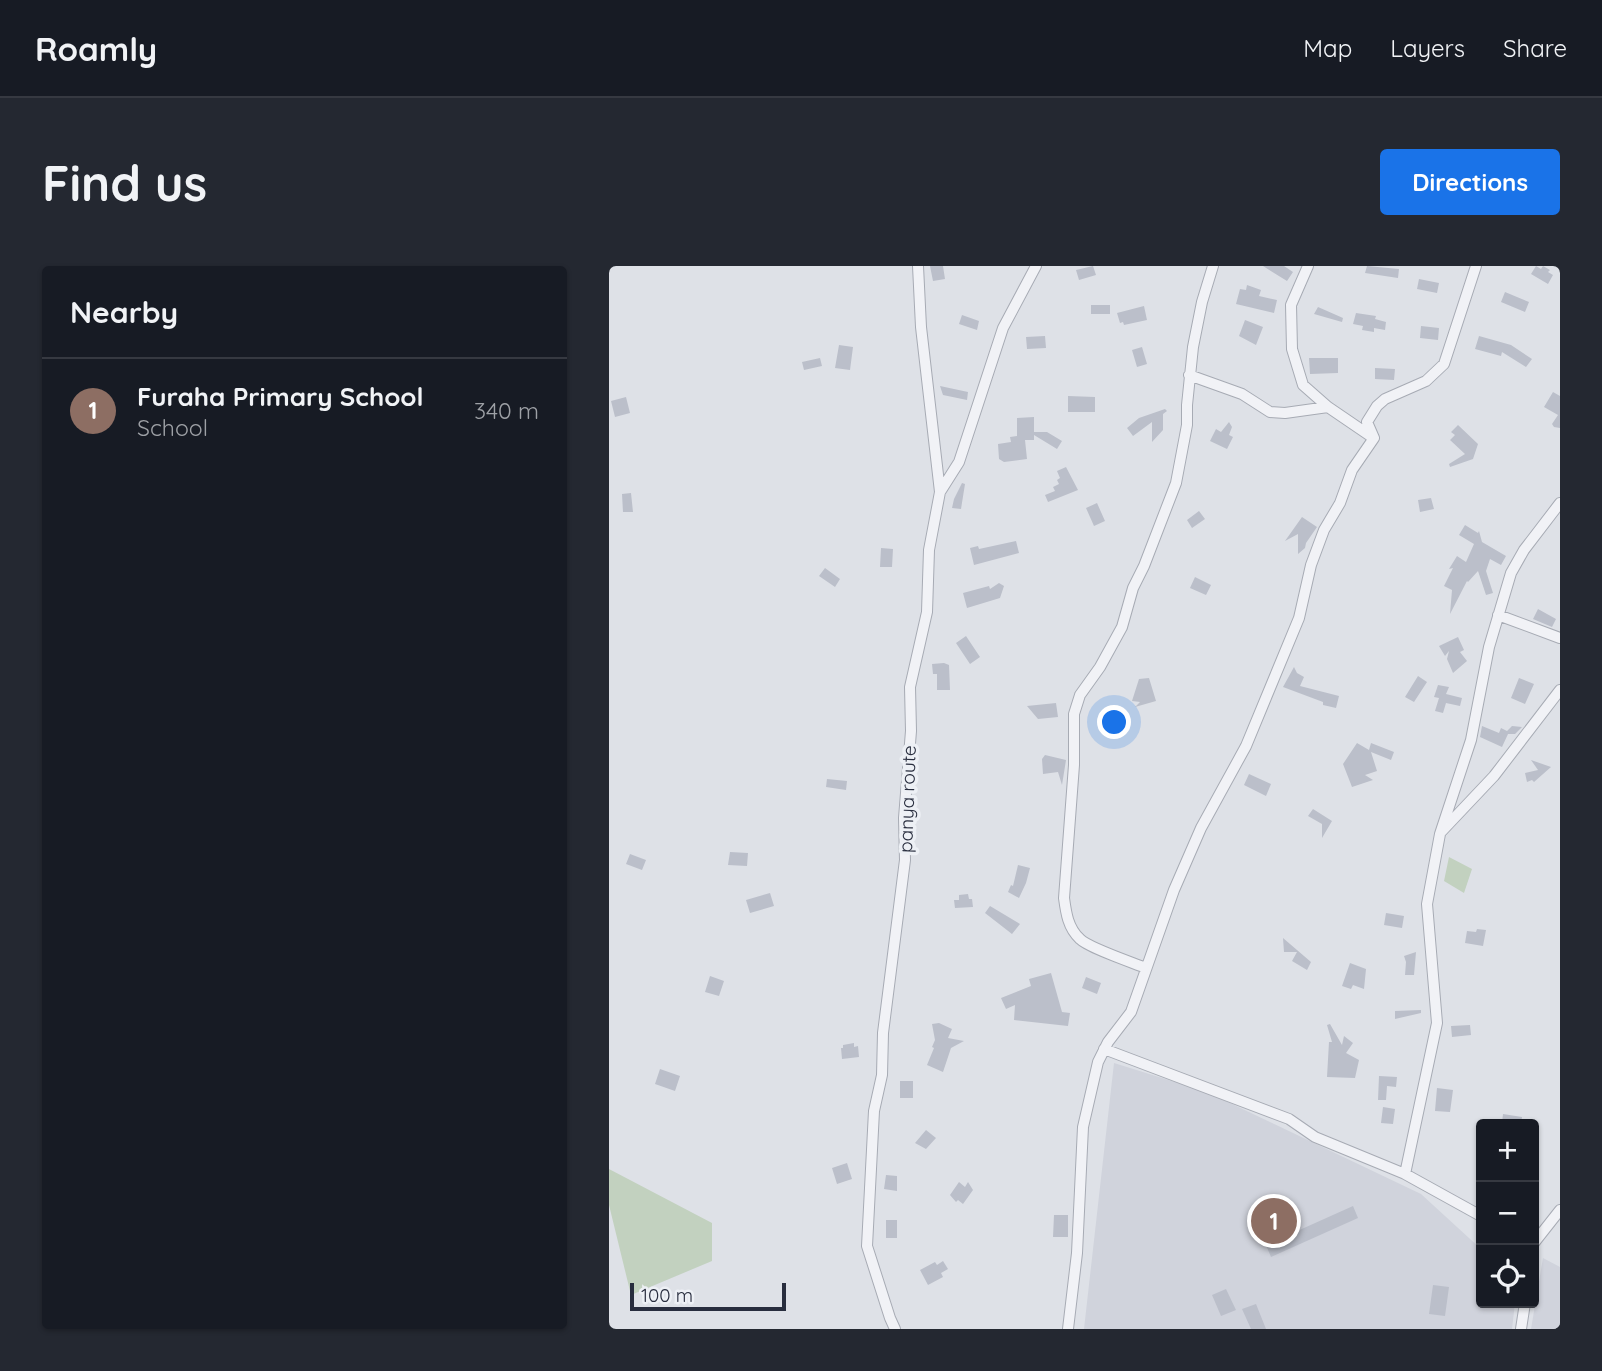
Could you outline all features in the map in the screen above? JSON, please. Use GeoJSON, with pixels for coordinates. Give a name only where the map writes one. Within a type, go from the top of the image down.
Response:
{"type":"FeatureCollection","features":[{"type":"Feature","properties":{"kind":"street","name":"panya route"},"geometry":{"type":"LineString","coordinates":[[895,1329],[867,1246],[874,1111],[882,1075],[883,1033],[905,860],[904,818],[911,731],[910,687],[927,612],[929,550],[940,492],[921,327],[918,266]]}},
{"type":"Feature","properties":{"kind":"street"},"geometry":{"type":"LineString","coordinates":[[940,492],[959,462],[1003,328],[1036,266]]}},
{"type":"Feature","properties":{"kind":"street"},"geometry":{"type":"LineString","coordinates":[[1146,968],[1081,940],[1069,924],[1064,898],[1074,765],[1072,740],[1080,695],[1100,667],[1122,627],[1133,588],[1176,482],[1187,425],[1189,375],[1202,302],[1213,266]]}},
{"type":"Feature","properties":{"kind":"street"},"geometry":{"type":"LineString","coordinates":[[1308,266],[1291,305],[1292,349],[1303,385],[1328,407],[1374,438]]}},
{"type":"Feature","properties":{"kind":"street"},"geometry":{"type":"LineString","coordinates":[[1374,438],[1367,422],[1377,406],[1395,394],[1426,381],[1444,364],[1476,266]]}},
{"type":"Feature","properties":{"kind":"street"},"geometry":{"type":"LineString","coordinates":[[1189,375],[1242,394],[1270,412],[1285,413],[1328,407]]}},
{"type":"Feature","properties":{"kind":"street"},"geometry":{"type":"LineString","coordinates":[[1068,1329],[1077,1253],[1083,1127],[1098,1062],[1104,1049],[1131,1012],[1174,891],[1201,828],[1246,746],[1299,618],[1311,565],[1324,530],[1340,503],[1352,470],[1374,438]]}},
{"type":"Feature","properties":{"kind":"street"},"geometry":{"type":"LineString","coordinates":[[1405,1174],[1437,1023],[1427,904],[1440,834],[1471,740],[1498,615],[1511,573],[1560,503]]}},
{"type":"Feature","properties":{"kind":"street"},"geometry":{"type":"LineString","coordinates":[[1498,615],[1560,638]]}},
{"type":"Feature","properties":{"kind":"street"},"geometry":{"type":"LineString","coordinates":[[1440,834],[1494,776],[1560,690]]}},
{"type":"Feature","properties":{"kind":"street"},"geometry":{"type":"LineString","coordinates":[[1104,1049],[1289,1119],[1315,1137],[1405,1174],[1476,1213]]}},
{"type":"Feature","properties":{"kind":"street"},"geometry":{"type":"LineString","coordinates":[[1539,1236],[1560,1210]]}},
{"type":"Feature","properties":{"kind":"street"},"geometry":{"type":"LineString","coordinates":[[1521,1329],[1524,1308]]}},
{"type":"Feature","properties":{"kind":"shaded area"},"geometry":{"type":"Polygon","coordinates":[[[1114,1063],[1207,1092],[1421,1194],[1476,1244],[1476,1308],[1514,1308],[1512,1329],[1084,1329],[1114,1063]]]}},
{"type":"Feature","properties":{"kind":"shaded area"},"geometry":{"type":"Polygon","coordinates":[[[1543,1258],[1560,1267],[1560,1329],[1531,1329],[1535,1308],[1539,1308],[1543,1258]]]}},
{"type":"Feature","properties":{"kind":"green space"},"geometry":{"type":"Polygon","coordinates":[[[1449,857],[1472,869],[1464,893],[1444,881],[1449,857]]]}},
{"type":"Feature","properties":{"kind":"green space"},"geometry":{"type":"Polygon","coordinates":[[[609,1169],[712,1223],[712,1261],[631,1295],[609,1205],[609,1169]]]}},
{"type":"Feature","properties":{"kind":"building"},"geometry":{"type":"Polygon","coordinates":[[[930,266],[943,266],[945,279],[933,281],[930,266]]]}},
{"type":"Feature","properties":{"kind":"building"},"geometry":{"type":"Polygon","coordinates":[[[1093,266],[1096,275],[1079,280],[1076,270],[1093,266]]]}},
{"type":"Feature","properties":{"kind":"building"},"geometry":{"type":"Polygon","coordinates":[[[1263,266],[1284,266],[1293,272],[1287,281],[1263,266]]]}},
{"type":"Feature","properties":{"kind":"building"},"geometry":{"type":"Polygon","coordinates":[[[1367,266],[1399,269],[1398,278],[1365,273],[1367,266]]]}},
{"type":"Feature","properties":{"kind":"building"},"geometry":{"type":"Polygon","coordinates":[[[1536,266],[1550,270],[1548,272],[1553,275],[1548,284],[1531,274],[1536,266]]]}},
{"type":"Feature","properties":{"kind":"building"},"geometry":{"type":"Polygon","coordinates":[[[1419,279],[1439,283],[1437,293],[1417,289],[1419,279]]]}},
{"type":"Feature","properties":{"kind":"building"},"geometry":{"type":"Polygon","coordinates":[[[1247,285],[1261,290],[1259,296],[1277,300],[1274,313],[1236,304],[1240,289],[1246,290],[1247,285]]]}},
{"type":"Feature","properties":{"kind":"building"},"geometry":{"type":"Polygon","coordinates":[[[1505,292],[1529,302],[1525,312],[1501,302],[1505,292]]]}},
{"type":"Feature","properties":{"kind":"building"},"geometry":{"type":"Polygon","coordinates":[[[1091,305],[1110,305],[1110,314],[1091,314],[1091,305]]]}},
{"type":"Feature","properties":{"kind":"building"},"geometry":{"type":"Polygon","coordinates":[[[1144,306],[1147,320],[1124,325],[1123,322],[1120,323],[1117,313],[1144,306]]]}},
{"type":"Feature","properties":{"kind":"building"},"geometry":{"type":"Polygon","coordinates":[[[1318,307],[1343,318],[1342,322],[1314,314],[1318,307]]]}},
{"type":"Feature","properties":{"kind":"building"},"geometry":{"type":"Polygon","coordinates":[[[1356,313],[1376,316],[1375,319],[1386,322],[1385,330],[1362,330],[1363,326],[1353,324],[1356,313]]]}},
{"type":"Feature","properties":{"kind":"building"},"geometry":{"type":"Polygon","coordinates":[[[962,315],[979,321],[977,330],[959,324],[962,315]]]}},
{"type":"Feature","properties":{"kind":"building"},"geometry":{"type":"Polygon","coordinates":[[[1245,320],[1263,327],[1256,345],[1239,336],[1245,320]]]}},
{"type":"Feature","properties":{"kind":"building"},"geometry":{"type":"Polygon","coordinates":[[[1421,326],[1439,328],[1438,340],[1420,338],[1421,326]]]}},
{"type":"Feature","properties":{"kind":"building"},"geometry":{"type":"Polygon","coordinates":[[[1045,336],[1046,348],[1027,349],[1026,337],[1045,336]]]}},
{"type":"Feature","properties":{"kind":"building"},"geometry":{"type":"Polygon","coordinates":[[[1479,336],[1511,345],[1532,359],[1526,367],[1502,352],[1501,356],[1475,349],[1479,336]]]}},
{"type":"Feature","properties":{"kind":"building"},"geometry":{"type":"Polygon","coordinates":[[[839,345],[853,347],[850,370],[835,368],[839,345]]]}},
{"type":"Feature","properties":{"kind":"building"},"geometry":{"type":"Polygon","coordinates":[[[1142,347],[1147,364],[1137,367],[1132,350],[1142,347]]]}},
{"type":"Feature","properties":{"kind":"building"},"geometry":{"type":"Polygon","coordinates":[[[820,358],[822,366],[804,370],[802,362],[820,358]]]}},
{"type":"Feature","properties":{"kind":"building"},"geometry":{"type":"Polygon","coordinates":[[[1309,358],[1338,358],[1338,373],[1310,374],[1309,358]]]}},
{"type":"Feature","properties":{"kind":"building"},"geometry":{"type":"Polygon","coordinates":[[[1375,368],[1395,369],[1394,380],[1375,379],[1375,368]]]}},
{"type":"Feature","properties":{"kind":"building"},"geometry":{"type":"Polygon","coordinates":[[[940,386],[968,392],[967,400],[943,395],[940,386]]]}},
{"type":"Feature","properties":{"kind":"building"},"geometry":{"type":"Polygon","coordinates":[[[1553,392],[1560,396],[1560,428],[1552,424],[1558,415],[1544,407],[1553,392]]]}},
{"type":"Feature","properties":{"kind":"building"},"geometry":{"type":"Polygon","coordinates":[[[1068,396],[1095,397],[1095,412],[1068,412],[1068,396]]]}},
{"type":"Feature","properties":{"kind":"building"},"geometry":{"type":"Polygon","coordinates":[[[626,397],[630,413],[615,417],[611,401],[626,397]]]}},
{"type":"Feature","properties":{"kind":"building"},"geometry":{"type":"Polygon","coordinates":[[[1165,409],[1167,411],[1163,414],[1163,430],[1152,442],[1152,422],[1133,436],[1127,428],[1139,418],[1165,409]]]}},
{"type":"Feature","properties":{"kind":"building"},"geometry":{"type":"Polygon","coordinates":[[[1034,417],[1034,432],[1047,432],[1062,441],[1057,449],[1034,435],[1034,440],[1025,440],[1027,459],[1004,462],[999,459],[998,444],[1011,442],[1010,437],[1017,436],[1017,418],[1034,417]]]}},
{"type":"Feature","properties":{"kind":"building"},"geometry":{"type":"Polygon","coordinates":[[[1229,422],[1232,427],[1229,435],[1233,437],[1227,449],[1210,441],[1216,429],[1221,432],[1229,422]]]}},
{"type":"Feature","properties":{"kind":"building"},"geometry":{"type":"Polygon","coordinates":[[[1458,425],[1478,444],[1473,459],[1450,467],[1449,464],[1465,454],[1450,440],[1455,435],[1451,432],[1458,425]]]}},
{"type":"Feature","properties":{"kind":"building"},"geometry":{"type":"Polygon","coordinates":[[[1066,467],[1078,490],[1048,502],[1045,495],[1055,491],[1053,487],[1059,484],[1057,471],[1066,467]]]}},
{"type":"Feature","properties":{"kind":"building"},"geometry":{"type":"Polygon","coordinates":[[[962,483],[965,484],[961,509],[952,508],[954,499],[962,483]]]}},
{"type":"Feature","properties":{"kind":"building"},"geometry":{"type":"Polygon","coordinates":[[[631,493],[633,512],[623,512],[622,494],[631,493]]]}},
{"type":"Feature","properties":{"kind":"building"},"geometry":{"type":"Polygon","coordinates":[[[1431,498],[1434,509],[1420,512],[1418,500],[1431,498]]]}},
{"type":"Feature","properties":{"kind":"building"},"geometry":{"type":"Polygon","coordinates":[[[1097,503],[1105,521],[1094,526],[1086,508],[1097,503]]]}},
{"type":"Feature","properties":{"kind":"building"},"geometry":{"type":"Polygon","coordinates":[[[1199,511],[1205,519],[1192,528],[1187,520],[1199,511]]]}},
{"type":"Feature","properties":{"kind":"building"},"geometry":{"type":"Polygon","coordinates":[[[1302,517],[1317,527],[1305,548],[1298,554],[1298,534],[1285,541],[1302,517]]]}},
{"type":"Feature","properties":{"kind":"building"},"geometry":{"type":"Polygon","coordinates":[[[1465,525],[1478,533],[1479,531],[1482,542],[1506,556],[1501,565],[1490,559],[1486,571],[1493,593],[1486,595],[1478,571],[1467,581],[1450,614],[1452,590],[1444,586],[1453,568],[1449,569],[1457,556],[1466,562],[1474,544],[1459,535],[1465,525]]]}},
{"type":"Feature","properties":{"kind":"building"},"geometry":{"type":"Polygon","coordinates":[[[1016,541],[1019,553],[974,565],[970,548],[978,546],[979,549],[1016,541]]]}},
{"type":"Feature","properties":{"kind":"building"},"geometry":{"type":"Polygon","coordinates":[[[881,548],[893,549],[892,567],[880,567],[881,548]]]}},
{"type":"Feature","properties":{"kind":"building"},"geometry":{"type":"Polygon","coordinates":[[[825,568],[840,579],[835,587],[819,576],[825,568]]]}},
{"type":"Feature","properties":{"kind":"building"},"geometry":{"type":"Polygon","coordinates":[[[1195,577],[1211,585],[1206,595],[1190,588],[1195,577]]]}},
{"type":"Feature","properties":{"kind":"building"},"geometry":{"type":"Polygon","coordinates":[[[999,583],[1004,586],[1000,598],[967,608],[963,593],[989,586],[990,589],[999,583]]]}},
{"type":"Feature","properties":{"kind":"building"},"geometry":{"type":"Polygon","coordinates":[[[1538,609],[1556,619],[1552,627],[1533,619],[1538,609]]]}},
{"type":"Feature","properties":{"kind":"building"},"geometry":{"type":"Polygon","coordinates":[[[966,636],[980,657],[970,664],[956,643],[966,636]]]}},
{"type":"Feature","properties":{"kind":"building"},"geometry":{"type":"Polygon","coordinates":[[[1458,637],[1464,650],[1460,652],[1467,661],[1453,673],[1447,659],[1449,651],[1445,656],[1439,646],[1458,637]]]}},
{"type":"Feature","properties":{"kind":"building"},"geometry":{"type":"Polygon","coordinates":[[[932,664],[949,665],[950,690],[937,690],[937,674],[933,674],[932,664]]]}},
{"type":"Feature","properties":{"kind":"building"},"geometry":{"type":"Polygon","coordinates":[[[1294,667],[1297,673],[1304,677],[1300,686],[1339,696],[1336,708],[1283,687],[1294,667]]]}},
{"type":"Feature","properties":{"kind":"building"},"geometry":{"type":"Polygon","coordinates":[[[1418,676],[1427,682],[1414,702],[1405,697],[1418,676]]]}},
{"type":"Feature","properties":{"kind":"building"},"geometry":{"type":"Polygon","coordinates":[[[1149,678],[1156,701],[1135,707],[1140,702],[1132,701],[1139,679],[1149,678]]]}},
{"type":"Feature","properties":{"kind":"building"},"geometry":{"type":"Polygon","coordinates":[[[1519,678],[1534,684],[1525,704],[1511,698],[1519,678]]]}},
{"type":"Feature","properties":{"kind":"building"},"geometry":{"type":"Polygon","coordinates":[[[1438,685],[1449,687],[1446,694],[1462,698],[1460,706],[1446,703],[1443,713],[1435,711],[1439,698],[1434,697],[1438,685]]]}},
{"type":"Feature","properties":{"kind":"building"},"geometry":{"type":"Polygon","coordinates":[[[1056,703],[1058,717],[1038,719],[1027,706],[1056,703]]]}},
{"type":"Feature","properties":{"kind":"building"},"geometry":{"type":"Polygon","coordinates":[[[1482,726],[1499,733],[1501,728],[1507,731],[1512,726],[1522,727],[1515,734],[1508,734],[1502,747],[1480,737],[1482,726]]]}},
{"type":"Feature","properties":{"kind":"building"},"geometry":{"type":"Polygon","coordinates":[[[1357,743],[1369,750],[1371,743],[1394,752],[1391,760],[1371,752],[1377,771],[1365,775],[1373,780],[1352,787],[1343,764],[1357,743]]]}},
{"type":"Feature","properties":{"kind":"building"},"geometry":{"type":"Polygon","coordinates":[[[1045,755],[1066,760],[1062,785],[1058,772],[1043,774],[1042,759],[1045,755]]]}},
{"type":"Feature","properties":{"kind":"building"},"geometry":{"type":"Polygon","coordinates":[[[1531,760],[1551,767],[1534,782],[1527,782],[1525,773],[1538,770],[1531,760]]]}},
{"type":"Feature","properties":{"kind":"building"},"geometry":{"type":"Polygon","coordinates":[[[1249,774],[1271,784],[1266,796],[1244,785],[1249,774]]]}},
{"type":"Feature","properties":{"kind":"building"},"geometry":{"type":"Polygon","coordinates":[[[827,779],[847,781],[846,790],[826,787],[827,779]]]}},
{"type":"Feature","properties":{"kind":"building"},"geometry":{"type":"Polygon","coordinates":[[[1313,809],[1332,821],[1322,838],[1322,824],[1308,816],[1313,809]]]}},
{"type":"Feature","properties":{"kind":"building"},"geometry":{"type":"Polygon","coordinates":[[[730,852],[748,853],[747,866],[728,865],[730,852]]]}},
{"type":"Feature","properties":{"kind":"building"},"geometry":{"type":"Polygon","coordinates":[[[630,854],[646,860],[642,870],[626,864],[630,854]]]}},
{"type":"Feature","properties":{"kind":"building"},"geometry":{"type":"Polygon","coordinates":[[[1018,865],[1030,868],[1019,898],[1008,892],[1011,885],[1013,886],[1018,865]]]}},
{"type":"Feature","properties":{"kind":"building"},"geometry":{"type":"Polygon","coordinates":[[[770,893],[774,906],[750,913],[746,900],[770,893]]]}},
{"type":"Feature","properties":{"kind":"building"},"geometry":{"type":"Polygon","coordinates":[[[968,894],[973,907],[955,908],[954,900],[959,900],[959,895],[968,894]]]}},
{"type":"Feature","properties":{"kind":"building"},"geometry":{"type":"Polygon","coordinates":[[[990,906],[1020,924],[1012,934],[985,913],[990,906]]]}},
{"type":"Feature","properties":{"kind":"building"},"geometry":{"type":"Polygon","coordinates":[[[1386,913],[1404,916],[1402,928],[1384,925],[1386,913]]]}},
{"type":"Feature","properties":{"kind":"building"},"geometry":{"type":"Polygon","coordinates":[[[1477,929],[1486,930],[1483,946],[1465,943],[1467,931],[1476,932],[1477,929]]]}},
{"type":"Feature","properties":{"kind":"building"},"geometry":{"type":"Polygon","coordinates":[[[1283,938],[1311,962],[1307,970],[1292,961],[1297,952],[1284,952],[1283,938]]]}},
{"type":"Feature","properties":{"kind":"building"},"geometry":{"type":"Polygon","coordinates":[[[1416,952],[1414,975],[1405,975],[1404,956],[1416,952]]]}},
{"type":"Feature","properties":{"kind":"building"},"geometry":{"type":"Polygon","coordinates":[[[1350,963],[1366,969],[1364,989],[1353,985],[1351,989],[1342,986],[1350,963]]]}},
{"type":"Feature","properties":{"kind":"building"},"geometry":{"type":"Polygon","coordinates":[[[1051,973],[1062,1012],[1070,1013],[1068,1026],[1014,1020],[1015,1005],[1006,1009],[1001,998],[1031,986],[1029,979],[1051,973]]]}},
{"type":"Feature","properties":{"kind":"building"},"geometry":{"type":"Polygon","coordinates":[[[710,976],[724,981],[719,996],[705,992],[710,976]]]}},
{"type":"Feature","properties":{"kind":"building"},"geometry":{"type":"Polygon","coordinates":[[[1086,977],[1101,983],[1097,994],[1082,988],[1086,977]]]}},
{"type":"Feature","properties":{"kind":"building"},"geometry":{"type":"Polygon","coordinates":[[[1421,1010],[1421,1013],[1395,1019],[1395,1011],[1421,1010]]]}},
{"type":"Feature","properties":{"kind":"building"},"geometry":{"type":"Polygon","coordinates":[[[939,1023],[952,1029],[948,1038],[964,1041],[951,1048],[943,1072],[927,1065],[935,1040],[932,1024],[939,1023]]]}},
{"type":"Feature","properties":{"kind":"building"},"geometry":{"type":"Polygon","coordinates":[[[1330,1024],[1342,1045],[1344,1036],[1353,1043],[1346,1053],[1359,1060],[1355,1078],[1327,1077],[1329,1042],[1332,1042],[1327,1025],[1330,1024]]]}},
{"type":"Feature","properties":{"kind":"building"},"geometry":{"type":"Polygon","coordinates":[[[1470,1025],[1471,1035],[1452,1037],[1451,1026],[1470,1025]]]}},
{"type":"Feature","properties":{"kind":"building"},"geometry":{"type":"Polygon","coordinates":[[[854,1043],[854,1047],[858,1046],[859,1057],[842,1059],[843,1045],[854,1043]]]}},
{"type":"Feature","properties":{"kind":"building"},"geometry":{"type":"Polygon","coordinates":[[[660,1069],[680,1076],[675,1091],[655,1084],[660,1069]]]}},
{"type":"Feature","properties":{"kind":"building"},"geometry":{"type":"Polygon","coordinates":[[[1379,1076],[1397,1077],[1396,1087],[1387,1086],[1386,1100],[1378,1100],[1379,1076]]]}},
{"type":"Feature","properties":{"kind":"building"},"geometry":{"type":"Polygon","coordinates":[[[900,1081],[913,1081],[913,1098],[900,1098],[900,1081]]]}},
{"type":"Feature","properties":{"kind":"building"},"geometry":{"type":"Polygon","coordinates":[[[1437,1088],[1453,1090],[1450,1112],[1435,1111],[1437,1088]]]}},
{"type":"Feature","properties":{"kind":"building"},"geometry":{"type":"Polygon","coordinates":[[[1383,1107],[1395,1109],[1393,1124],[1381,1123],[1383,1107]]]}},
{"type":"Feature","properties":{"kind":"building"},"geometry":{"type":"Polygon","coordinates":[[[1503,1114],[1522,1117],[1522,1119],[1502,1119],[1503,1114]]]}},
{"type":"Feature","properties":{"kind":"building"},"geometry":{"type":"Polygon","coordinates":[[[926,1130],[936,1138],[926,1149],[915,1143],[926,1130]]]}},
{"type":"Feature","properties":{"kind":"building"},"geometry":{"type":"Polygon","coordinates":[[[847,1163],[852,1179],[837,1184],[832,1168],[847,1163]]]}},
{"type":"Feature","properties":{"kind":"building"},"geometry":{"type":"Polygon","coordinates":[[[886,1175],[897,1176],[897,1191],[884,1189],[886,1175]]]}},
{"type":"Feature","properties":{"kind":"building"},"geometry":{"type":"Polygon","coordinates":[[[959,1182],[965,1187],[968,1182],[973,1190],[963,1204],[958,1200],[956,1202],[950,1195],[959,1182]]]}},
{"type":"Feature","properties":{"kind":"building"},"geometry":{"type":"Polygon","coordinates":[[[1353,1206],[1358,1218],[1271,1257],[1266,1245],[1353,1206]]]}},
{"type":"Feature","properties":{"kind":"building"},"geometry":{"type":"Polygon","coordinates":[[[1054,1215],[1068,1215],[1068,1237],[1053,1237],[1054,1215]]]}},
{"type":"Feature","properties":{"kind":"building"},"geometry":{"type":"Polygon","coordinates":[[[886,1220],[897,1220],[897,1238],[886,1238],[886,1220]]]}},
{"type":"Feature","properties":{"kind":"building"},"geometry":{"type":"Polygon","coordinates":[[[943,1261],[948,1269],[941,1273],[943,1277],[928,1285],[920,1270],[943,1261]]]}},
{"type":"Feature","properties":{"kind":"building"},"geometry":{"type":"Polygon","coordinates":[[[1433,1285],[1449,1287],[1445,1316],[1429,1314],[1433,1285]]]}},
{"type":"Feature","properties":{"kind":"building"},"geometry":{"type":"Polygon","coordinates":[[[1226,1289],[1236,1310],[1221,1316],[1212,1295],[1226,1289]]]}},
{"type":"Feature","properties":{"kind":"building"},"geometry":{"type":"Polygon","coordinates":[[[1256,1304],[1266,1329],[1251,1329],[1242,1309],[1256,1304]]]}},
{"type":"Feature","properties":{"kind":"place","name":"Furaha Primary School"},"geometry":{"type":"Point","coordinates":[1274,1221]}}]}
